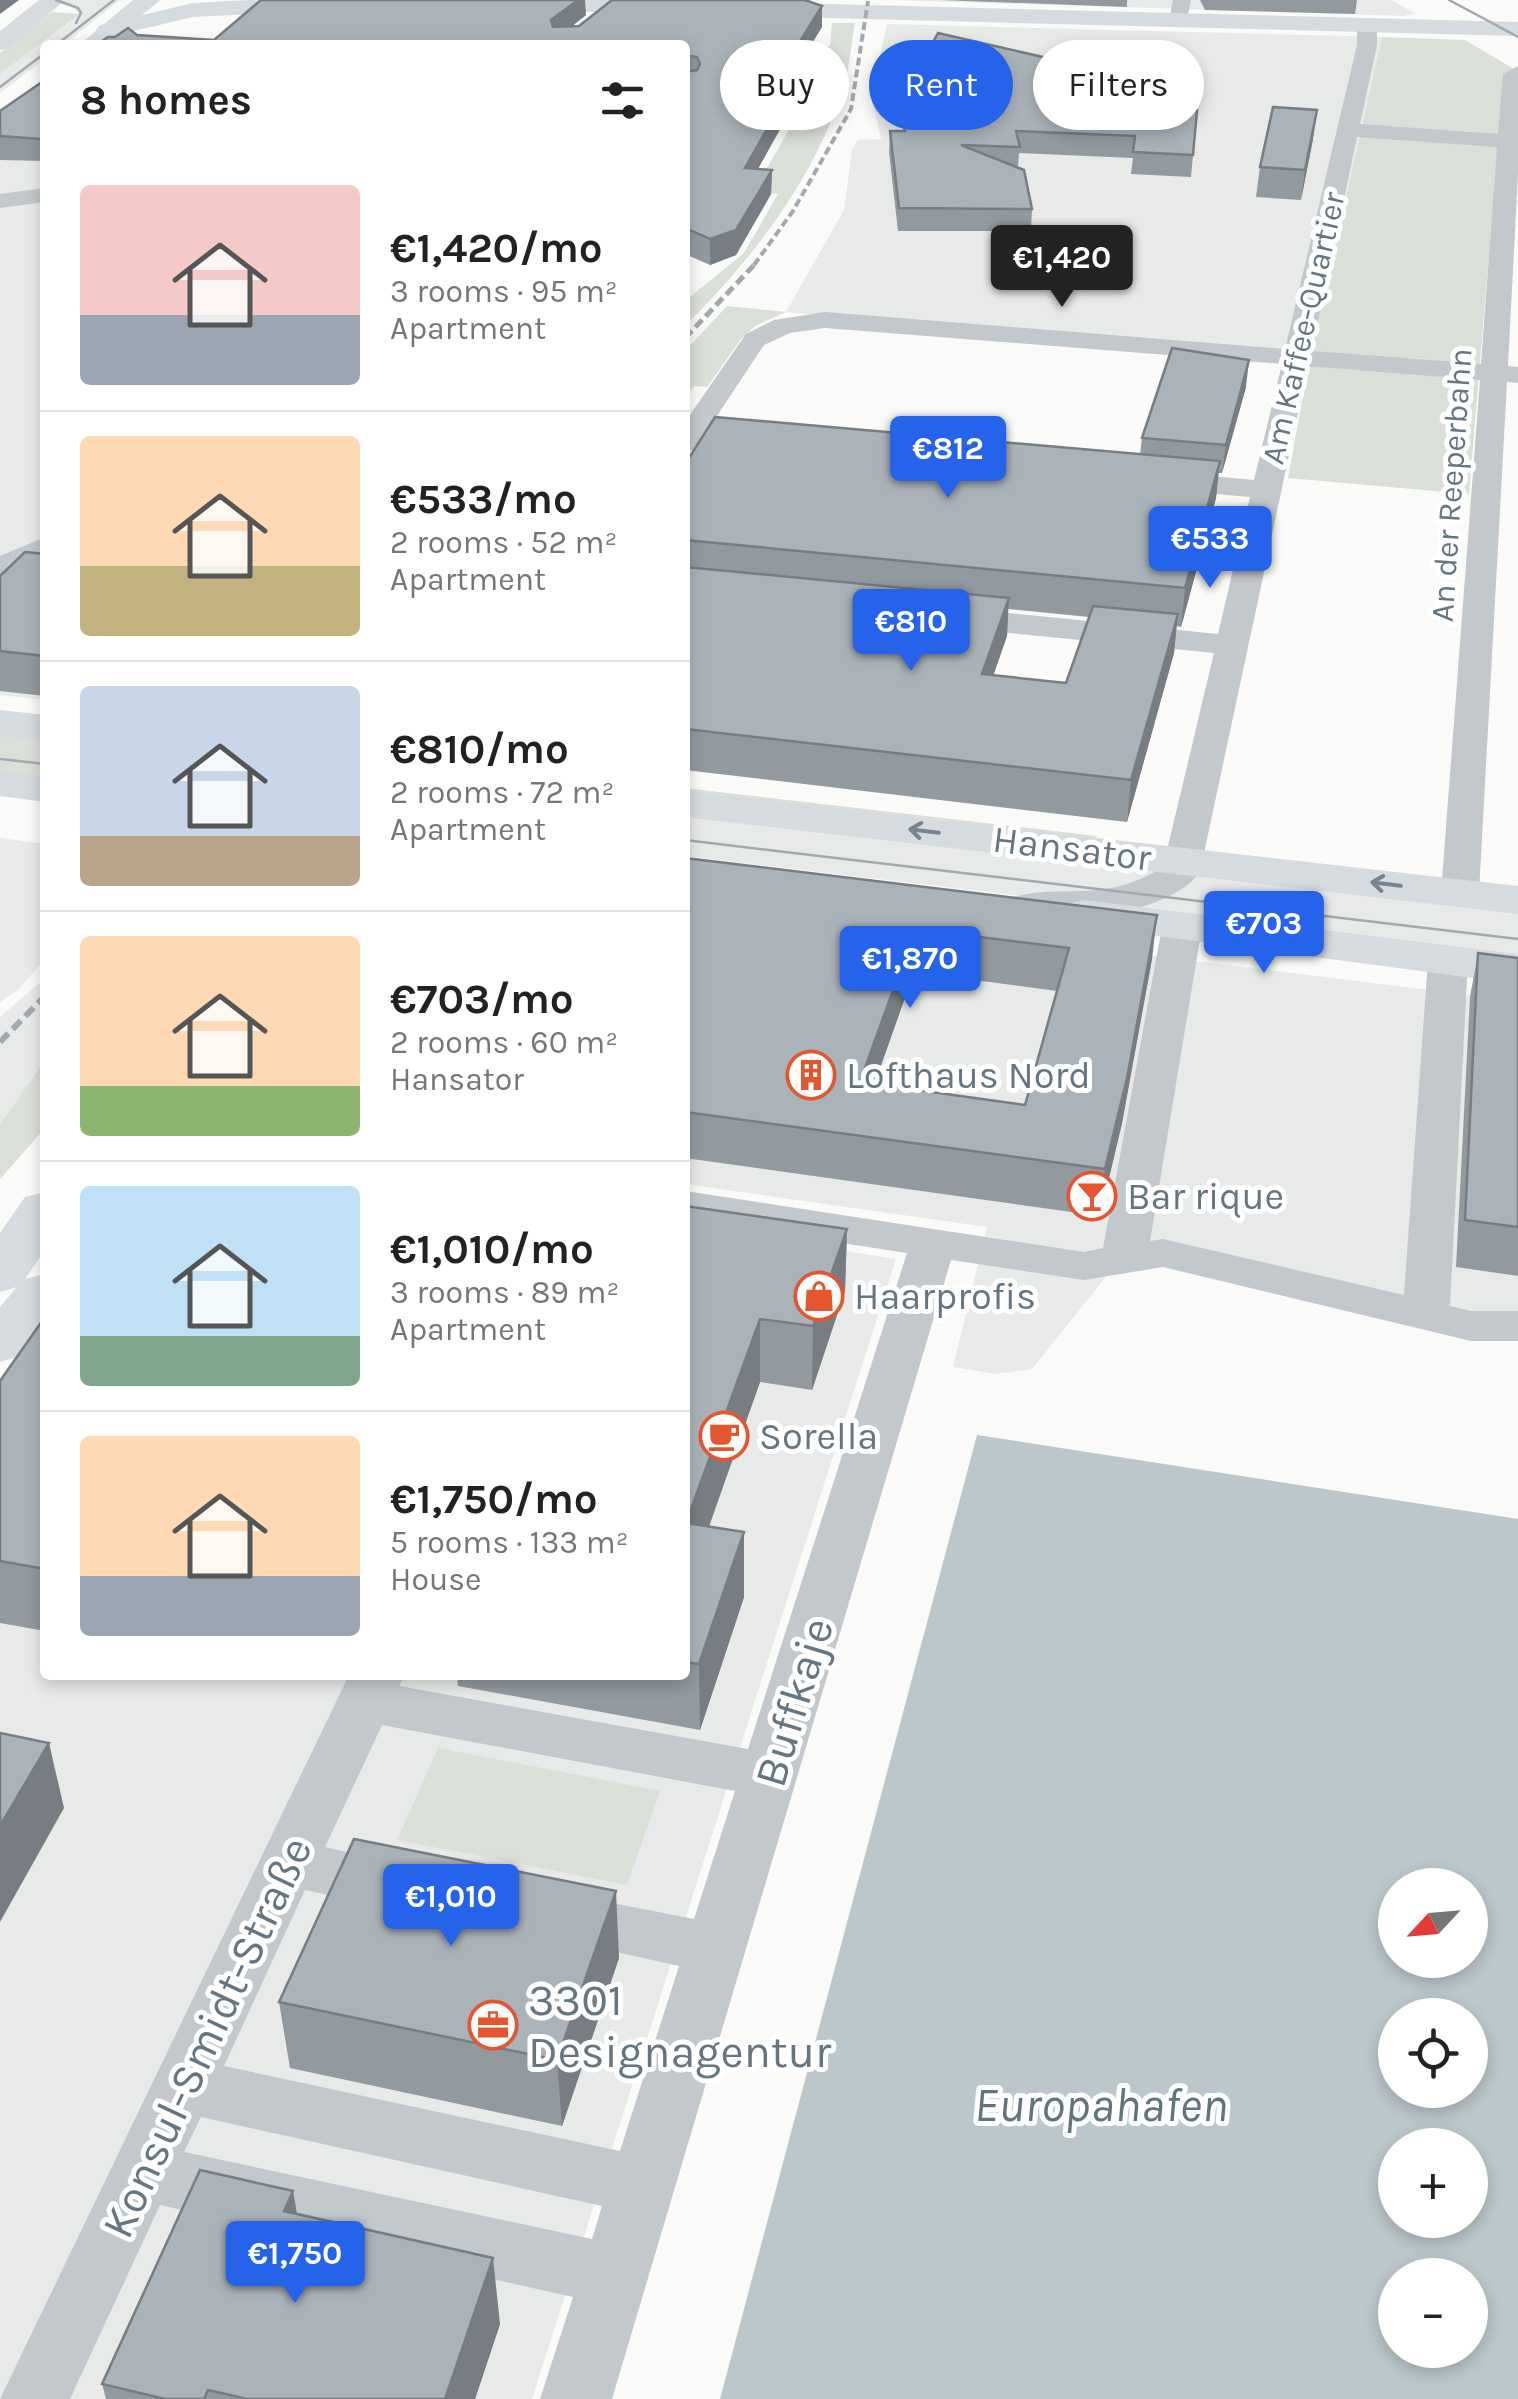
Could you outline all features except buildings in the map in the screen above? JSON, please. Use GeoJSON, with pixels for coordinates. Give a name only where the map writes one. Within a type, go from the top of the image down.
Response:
{"type":"FeatureCollection","features":[{"type":"Feature","properties":{"kind":"street"},"geometry":{"type":"LineString","coordinates":[[0,43],[53,0]]}},
{"type":"Feature","properties":{"kind":"street"},"geometry":{"type":"LineString","coordinates":[[100,38],[148,0]]}},
{"type":"Feature","properties":{"kind":"street"},"geometry":{"type":"LineString","coordinates":[[1428,0],[1518,53]]}},
{"type":"Feature","properties":{"kind":"street"},"geometry":{"type":"LineString","coordinates":[[377,1],[1181,10],[1367,26],[1518,29]]}},
{"type":"Feature","properties":{"kind":"street"},"geometry":{"type":"LineString","coordinates":[[100,38],[176,13],[255,3],[344,2]]}},
{"type":"Feature","properties":{"kind":"street"},"geometry":{"type":"LineString","coordinates":[[234,29],[255,3]]}},
{"type":"Feature","properties":{"kind":"street"},"geometry":{"type":"LineString","coordinates":[[590,26],[622,3]]}},
{"type":"Feature","properties":{"kind":"street","name":"Am Kaffee-Quartier"},"geometry":{"type":"LineString","coordinates":[[1184,861],[1367,45],[1367,26]]}},
{"type":"Feature","properties":{"kind":"street","name":"An der Reeperbahn"},"geometry":{"type":"LineString","coordinates":[[1460,893],[1478,606],[1506,374],[1509,141],[1516,79]]}},
{"type":"Feature","properties":{"kind":"street"},"geometry":{"type":"LineString","coordinates":[[1346,130],[1509,141]]}},
{"type":"Feature","properties":{"kind":"street"},"geometry":{"type":"LineString","coordinates":[[0,201],[35,196]]}},
{"type":"Feature","properties":{"kind":"street"},"geometry":{"type":"LineString","coordinates":[[690,437],[755,340],[783,326],[797,324],[843,321],[1506,374]]}},
{"type":"Feature","properties":{"kind":"street"},"geometry":{"type":"LineString","coordinates":[[690,441],[728,442]]}},
{"type":"Feature","properties":{"kind":"street"},"geometry":{"type":"LineString","coordinates":[[1126,477],[1266,490]]}},
{"type":"Feature","properties":{"kind":"street"},"geometry":{"type":"LineString","coordinates":[[0,571],[16,558],[40,548]]}},
{"type":"Feature","properties":{"kind":"street"},"geometry":{"type":"LineString","coordinates":[[1478,606],[1518,610]]}},
{"type":"Feature","properties":{"kind":"street"},"geometry":{"type":"LineString","coordinates":[[918,614],[1230,645]]}},
{"type":"Feature","properties":{"kind":"street"},"geometry":{"type":"LineString","coordinates":[[0,723],[40,727]]}},
{"type":"Feature","properties":{"kind":"street"},"geometry":{"type":"LineString","coordinates":[[0,783],[40,787]]}},
{"type":"Feature","properties":{"kind":"street","name":"Hansator"},"geometry":{"type":"LineString","coordinates":[[690,805],[1518,900]]}},
{"type":"Feature","properties":{"kind":"street"},"geometry":{"type":"LineString","coordinates":[[999,904],[1080,905],[1124,900],[1160,886],[1182,872],[1184,861]]}},
{"type":"Feature","properties":{"kind":"street","name":"Hansator"},"geometry":{"type":"LineString","coordinates":[[999,904],[1518,969]]}},
{"type":"Feature","properties":{"kind":"street"},"geometry":{"type":"LineString","coordinates":[[1124,1260],[1182,927]]}},
{"type":"Feature","properties":{"kind":"street"},"geometry":{"type":"LineString","coordinates":[[1426,1315],[1448,960]]}},
{"type":"Feature","properties":{"kind":"street"},"geometry":{"type":"LineString","coordinates":[[690,1206],[1084,1266],[1164,1253],[1471,1326],[1518,1326]]}},
{"type":"Feature","properties":{"kind":"street"},"geometry":{"type":"LineString","coordinates":[[0,1274],[40,1216]]}},
{"type":"Feature","properties":{"kind":"street","name":"Buffkaje"},"geometry":{"type":"LineString","coordinates":[[576,2399],[933,1243]]}},
{"type":"Feature","properties":{"kind":"street"},"geometry":{"type":"LineString","coordinates":[[0,1343],[40,1298]]}},
{"type":"Feature","properties":{"kind":"street"},"geometry":{"type":"LineString","coordinates":[[371,1688],[770,1776]]}},
{"type":"Feature","properties":{"kind":"street","name":"Konsul-Smidt-Straße"},"geometry":{"type":"LineString","coordinates":[[34,2399],[371,1688]]}},
{"type":"Feature","properties":{"kind":"street"},"geometry":{"type":"LineString","coordinates":[[288,1863],[443,1894]]}},
{"type":"Feature","properties":{"kind":"street"},"geometry":{"type":"LineString","coordinates":[[502,1906],[716,1948]]}},
{"type":"Feature","properties":{"kind":"street"},"geometry":{"type":"LineString","coordinates":[[182,2085],[643,2186]]}},
{"type":"Feature","properties":{"kind":"street"},"geometry":{"type":"LineString","coordinates":[[141,2172],[614,2276]]}},
{"type":"Feature","properties":{"kind":"shaded area"},"geometry":{"type":"Polygon","coordinates":[[[46,0],[120,0],[69,40],[44,40],[78,14],[73,7],[46,0]]]}},
{"type":"Feature","properties":{"kind":"shaded area"},"geometry":{"type":"Polygon","coordinates":[[[894,0],[1391,0],[1415,13],[1405,16],[894,0]]]}},
{"type":"Feature","properties":{"kind":"shaded area"},"geometry":{"type":"Polygon","coordinates":[[[52,12],[79,14],[0,74],[0,53],[52,12]]]}},
{"type":"Feature","properties":{"kind":"shaded area"},"geometry":{"type":"Polygon","coordinates":[[[832,23],[855,23],[849,62],[849,40],[831,40],[832,23]]]}},
{"type":"Feature","properties":{"kind":"shaded area"},"geometry":{"type":"Polygon","coordinates":[[[887,24],[1382,37],[1310,358],[786,312],[844,210],[852,150],[858,140],[881,139],[879,130],[1013,130],[1013,40],[883,40],[887,24]]]}},
{"type":"Feature","properties":{"kind":"shaded area"},"geometry":{"type":"Polygon","coordinates":[[[1382,37],[1465,40],[1514,69],[1504,74],[1469,494],[1288,478],[1310,358],[1382,37]]]}},
{"type":"Feature","properties":{"kind":"shaded area"},"geometry":{"type":"Polygon","coordinates":[[[40,43],[40,63],[0,93],[0,74],[40,43]]]}},
{"type":"Feature","properties":{"kind":"shaded area"},"geometry":{"type":"Polygon","coordinates":[[[40,110],[40,699],[0,695],[0,138],[40,110]]]}},
{"type":"Feature","properties":{"kind":"shaded area"},"geometry":{"type":"Polygon","coordinates":[[[789,130],[827,130],[780,215],[690,321],[690,297],[744,253],[778,194],[754,191],[789,130]]]}},
{"type":"Feature","properties":{"kind":"shaded area"},"geometry":{"type":"Polygon","coordinates":[[[727,306],[786,312],[755,326],[707,387],[694,386],[690,391],[690,346],[727,306]]]}},
{"type":"Feature","properties":{"kind":"shaded area"},"geometry":{"type":"Polygon","coordinates":[[[0,735],[40,740],[40,776],[0,772],[0,735]]]}},
{"type":"Feature","properties":{"kind":"shaded area"},"geometry":{"type":"Polygon","coordinates":[[[690,789],[1097,836],[1094,842],[690,796],[690,789]]]}},
{"type":"Feature","properties":{"kind":"shaded area"},"geometry":{"type":"Polygon","coordinates":[[[690,816],[1518,912],[1518,955],[690,857],[690,816]]]}},
{"type":"Feature","properties":{"kind":"shaded area"},"geometry":{"type":"Polygon","coordinates":[[[0,838],[40,843],[40,965],[18,990],[0,1002],[0,838]]]}},
{"type":"Feature","properties":{"kind":"shaded area"},"geometry":{"type":"Polygon","coordinates":[[[690,899],[1518,1001],[1518,1337],[1171,1263],[1106,1270],[1105,1278],[1032,1369],[996,1374],[953,1367],[987,1227],[690,1185],[690,899]]]}},
{"type":"Feature","properties":{"kind":"shaded area"},"geometry":{"type":"Polygon","coordinates":[[[40,982],[40,1067],[0,1124],[0,1017],[40,982]]]}},
{"type":"Feature","properties":{"kind":"shaded area"},"geometry":{"type":"Polygon","coordinates":[[[40,1067],[40,1134],[0,1179],[0,1124],[40,1067]]]}},
{"type":"Feature","properties":{"kind":"shaded area"},"geometry":{"type":"Polygon","coordinates":[[[690,1227],[896,1259],[532,2399],[0,2399],[0,1414],[40,1366],[40,1680],[690,1680],[690,1227]]]}},
{"type":"Feature","properties":{"kind":"shaded area"},"geometry":{"type":"Polygon","coordinates":[[[438,1748],[660,1791],[627,1885],[397,1840],[438,1748]]]}},
{"type":"Feature","properties":{"kind":"water","name":"Europahafen"},"geometry":{"type":"Polygon","coordinates":[[[977,1435],[1518,1519],[1518,2399],[720,2399],[977,1435]]]}},
{"type":"Feature","properties":{"kind":"tram line"},"geometry":{"type":"LineString","coordinates":[[56,0],[78,8],[81,13],[76,23]]}},
{"type":"Feature","properties":{"kind":"tram line"},"geometry":{"type":"LineString","coordinates":[[62,40],[114,0]]}},
{"type":"Feature","properties":{"kind":"tram line"},"geometry":{"type":"LineString","coordinates":[[1449,0],[1518,37]]}},
{"type":"Feature","properties":{"kind":"tram line"},"geometry":{"type":"LineString","coordinates":[[0,87],[40,57]]}},
{"type":"Feature","properties":{"kind":"tram line"},"geometry":{"type":"LineString","coordinates":[[0,759],[40,763]]}},
{"type":"Feature","properties":{"kind":"tram line"},"geometry":{"type":"LineString","coordinates":[[690,841],[1518,939]]}},
{"type":"Feature","properties":{"kind":"railway"},"geometry":{"type":"LineString","coordinates":[[754,265],[793,211],[851,109],[868,1]]}},
{"type":"Feature","properties":{"kind":"railway"},"geometry":{"type":"LineString","coordinates":[[690,333],[756,263]]}},
{"type":"Feature","properties":{"kind":"railway"},"geometry":{"type":"LineString","coordinates":[[0,1042],[40,1001]]}},
{"type":"Feature","properties":{"kind":"place","name":"Lofthaus Nord"},"geometry":{"type":"Point","coordinates":[811,1075]}},
{"type":"Feature","properties":{"kind":"place","name":"Bar rique"},"geometry":{"type":"Point","coordinates":[1092,1196]}},
{"type":"Feature","properties":{"kind":"place","name":"Haarprofis"},"geometry":{"type":"Point","coordinates":[819,1296]}},
{"type":"Feature","properties":{"kind":"place","name":"Sorella"},"geometry":{"type":"Point","coordinates":[724,1436]}},
{"type":"Feature","properties":{"kind":"place","name":"3301 Designagentur"},"geometry":{"type":"Point","coordinates":[493,2025]}}]}
